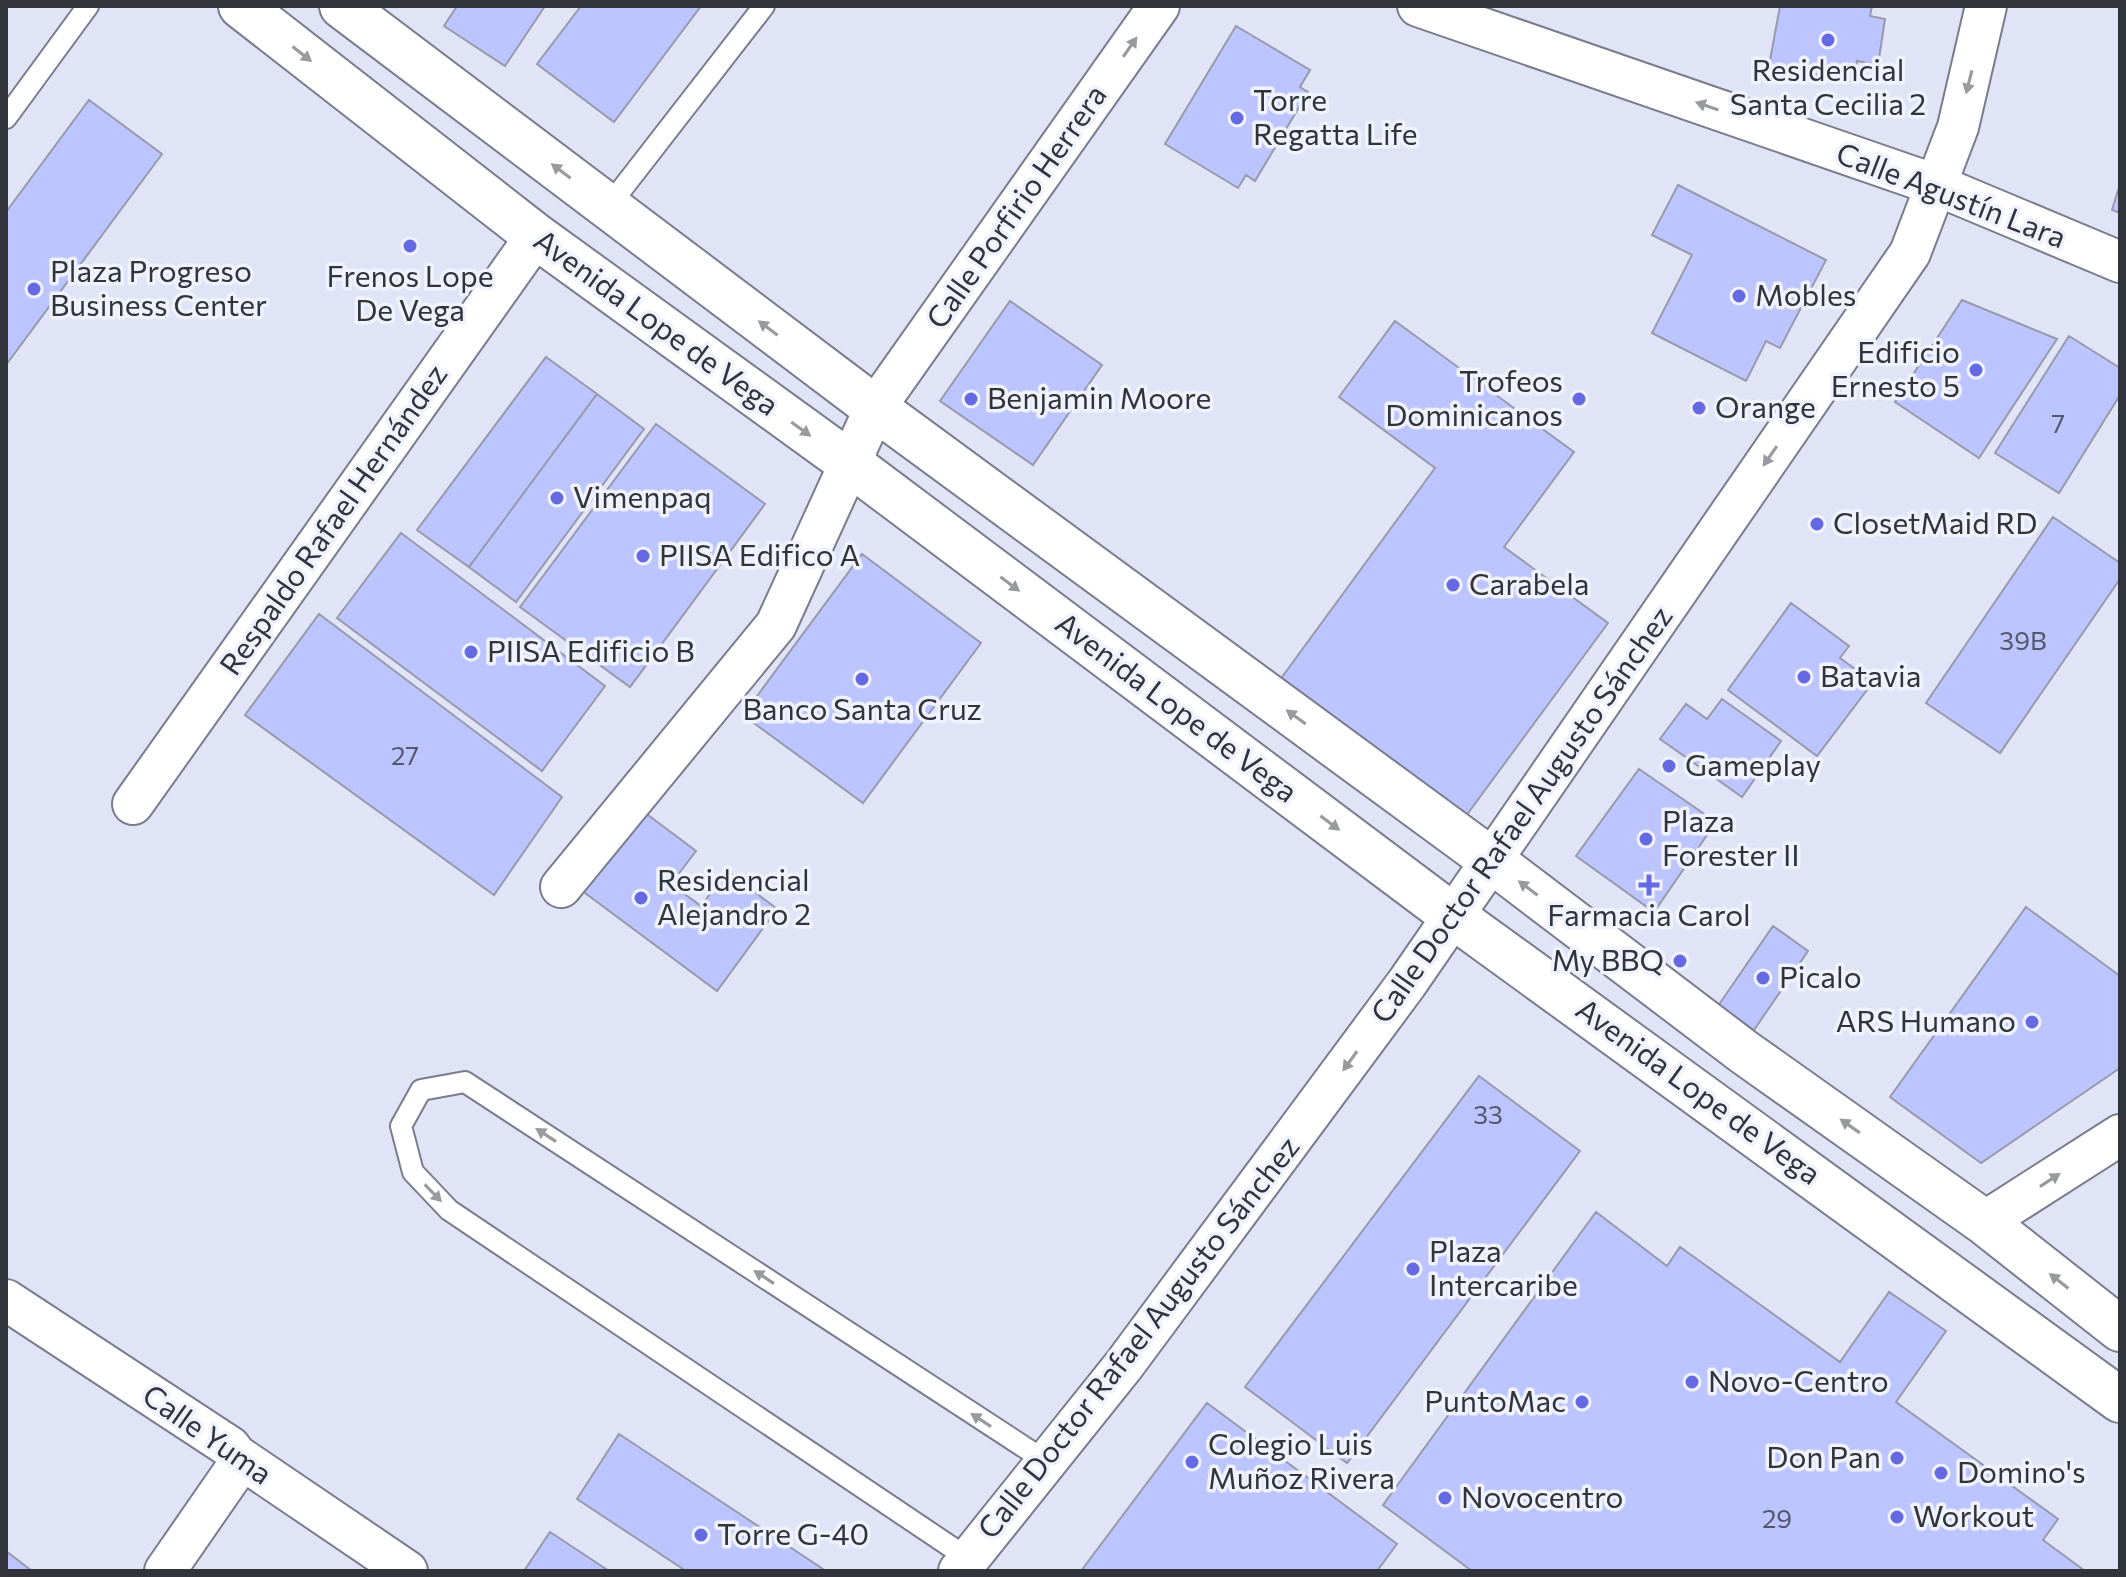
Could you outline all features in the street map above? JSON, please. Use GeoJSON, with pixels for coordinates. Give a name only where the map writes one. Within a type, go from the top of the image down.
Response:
{"type":"FeatureCollection","features":[{"type":"Feature","properties":{"kind":"main road","name":"Avenida Lope de Vega"},"geometry":{"type":"LineString","coordinates":[[241,6],[536,236],[848,462],[1453,916],[2120,1400]]}},
{"type":"Feature","properties":{"kind":"main road","name":"Avenida Lope de Vega"},"geometry":{"type":"LineString","coordinates":[[342,6],[875,408],[1491,860],[1744,1052],[1984,1222],[2120,1329]]}},
{"type":"Feature","properties":{"kind":"street","name":"Calle Porfirio Herrera"},"geometry":{"type":"LineString","coordinates":[[561,887],[776,625],[875,408],[1159,6]]}},
{"type":"Feature","properties":{"kind":"street","name":"Calle Agustín Lara"},"geometry":{"type":"LineString","coordinates":[[1418,6],[1936,185],[2120,262]]}},
{"type":"Feature","properties":{"kind":"street","name":"Calle Doctor Rafael Augusto Sánchez"},"geometry":{"type":"LineString","coordinates":[[964,1565],[1209,1252],[1453,916],[1910,253],[1958,127],[1986,6]]}},
{"type":"Feature","properties":{"kind":"street","name":"Respaldo Rafael Hernández"},"geometry":{"type":"LineString","coordinates":[[133,804],[536,236]]}},
{"type":"Feature","properties":{"kind":"street"},"geometry":{"type":"LineString","coordinates":[[1984,1222],[2120,1135]]}},
{"type":"Feature","properties":{"kind":"street","name":"Calle Yuma"},"geometry":{"type":"LineString","coordinates":[[6,1300],[230,1447],[236,1455],[407,1571]]}},
{"type":"Feature","properties":{"kind":"street"},"geometry":{"type":"LineString","coordinates":[[165,1571],[237,1467],[236,1455]]}},
{"type":"Feature","properties":{"kind":"lane"},"geometry":{"type":"LineString","coordinates":[[6,118],[88,6]]}},
{"type":"Feature","properties":{"kind":"lane"},"geometry":{"type":"LineString","coordinates":[[608,207],[764,6]]}},
{"type":"Feature","properties":{"kind":"lane"},"geometry":{"type":"LineString","coordinates":[[964,1565],[449,1210],[413,1172],[401,1126],[421,1090],[465,1082],[1047,1462]]}},
{"type":"Feature","properties":{"kind":"building"},"geometry":{"type":"Polygon","coordinates":[[[457,6],[545,6],[505,66],[444,26],[457,6]]]}},
{"type":"Feature","properties":{"kind":"building"},"geometry":{"type":"Polygon","coordinates":[[[581,6],[701,6],[614,122],[537,64],[581,6]]]}},
{"type":"Feature","properties":{"kind":"building","name":"Residencial Santa Cecilia 2"},"geometry":{"type":"Polygon","coordinates":[[[1780,6],[1872,6],[1870,16],[1885,19],[1878,65],[1857,61],[1854,82],[1769,66],[1780,6]]]}},
{"type":"Feature","properties":{"kind":"building","name":"Torre Regatta Life"},"geometry":{"type":"Polygon","coordinates":[[[1236,26],[1310,70],[1300,87],[1308,92],[1255,181],[1246,175],[1238,188],[1165,144],[1236,26]]]}},
{"type":"Feature","properties":{"kind":"building","name":"Plaza Progreso Business Center"},"geometry":{"type":"Polygon","coordinates":[[[89,100],[162,154],[6,365],[6,212],[89,100]]]}},
{"type":"Feature","properties":{"kind":"building"},"geometry":{"type":"Polygon","coordinates":[[[2120,184],[2120,213],[2112,210],[2120,184]]]}},
{"type":"Feature","properties":{"kind":"building","name":"Mobles"},"geometry":{"type":"Polygon","coordinates":[[[1678,185],[1826,260],[1780,348],[1766,341],[1746,381],[1652,333],[1692,255],[1652,235],[1678,185]]]}},
{"type":"Feature","properties":{"kind":"building","name":"Edificio Ernesto 5"},"geometry":{"type":"Polygon","coordinates":[[[1962,300],[2057,339],[1979,458],[1895,402],[1962,300]]]}},
{"type":"Feature","properties":{"kind":"building"},"geometry":{"type":"Polygon","coordinates":[[[1010,301],[1102,365],[1033,465],[940,401],[1010,301]]]}},
{"type":"Feature","properties":{"kind":"building","name":"Carabela"},"geometry":{"type":"Polygon","coordinates":[[[1395,321],[1574,452],[1504,547],[1608,623],[1460,824],[1274,688],[1435,468],[1339,397],[1395,321]]]}},
{"type":"Feature","properties":{"kind":"building"},"geometry":{"type":"Polygon","coordinates":[[[2069,336],[2120,368],[2120,395],[2059,493],[1995,453],[2069,336]]]}},
{"type":"Feature","properties":{"kind":"building"},"geometry":{"type":"Polygon","coordinates":[[[546,357],[597,394],[469,567],[417,530],[546,357]]]}},
{"type":"Feature","properties":{"kind":"building","name":"Vimenpaq"},"geometry":{"type":"Polygon","coordinates":[[[597,394],[644,429],[516,602],[469,567],[597,394]]]}},
{"type":"Feature","properties":{"kind":"building","name":"PIISA Edifico A"},"geometry":{"type":"Polygon","coordinates":[[[656,424],[765,504],[630,687],[520,607],[656,424]]]}},
{"type":"Feature","properties":{"kind":"building"},"geometry":{"type":"Polygon","coordinates":[[[2053,517],[2120,563],[2120,579],[2000,753],[1926,703],[2053,517]]]}},
{"type":"Feature","properties":{"kind":"building","name":"PIISA Edificio B"},"geometry":{"type":"Polygon","coordinates":[[[401,533],[605,686],[542,771],[337,618],[401,533]]]}},
{"type":"Feature","properties":{"kind":"building","name":"Banco Santa Cruz"},"geometry":{"type":"Polygon","coordinates":[[[862,554],[981,643],[863,803],[743,715],[862,554]]]}},
{"type":"Feature","properties":{"kind":"building"},"geometry":{"type":"Polygon","coordinates":[[[1791,603],[1849,646],[1840,658],[1873,682],[1817,756],[1728,690],[1791,603]]]}},
{"type":"Feature","properties":{"kind":"building"},"geometry":{"type":"Polygon","coordinates":[[[319,614],[562,797],[494,895],[245,715],[319,614]]]}},
{"type":"Feature","properties":{"kind":"building"},"geometry":{"type":"Polygon","coordinates":[[[1722,699],[1781,741],[1742,797],[1660,739],[1686,704],[1707,719],[1722,699]]]}},
{"type":"Feature","properties":{"kind":"building","name":"Plaza Forester II"},"geometry":{"type":"Polygon","coordinates":[[[1639,769],[1716,822],[1654,912],[1576,856],[1639,769]]]}},
{"type":"Feature","properties":{"kind":"building","name":"Residencial Alejandro 2"},"geometry":{"type":"Polygon","coordinates":[[[640,809],[696,851],[671,884],[701,906],[727,871],[777,909],[717,991],[581,890],[640,809]]]}},
{"type":"Feature","properties":{"kind":"building","name":"ARS Humano"},"geometry":{"type":"Polygon","coordinates":[[[2026,907],[2120,976],[2120,1068],[1981,1163],[1890,1097],[2026,907]]]}},
{"type":"Feature","properties":{"kind":"building","name":"Picalo"},"geometry":{"type":"Polygon","coordinates":[[[1773,926],[1808,951],[1754,1030],[1718,1006],[1773,926]]]}},
{"type":"Feature","properties":{"kind":"building","name":"Plaza Intercaribe"},"geometry":{"type":"Polygon","coordinates":[[[1479,1076],[1580,1151],[1347,1463],[1245,1387],[1479,1076]]]}},
{"type":"Feature","properties":{"kind":"building","name":"Novo-Centro"},"geometry":{"type":"Polygon","coordinates":[[[1596,1212],[1667,1266],[1680,1247],[1840,1362],[1889,1292],[1946,1331],[1896,1402],[2058,1519],[2043,1540],[2085,1571],[1472,1571],[1383,1505],[1596,1212]]]}},
{"type":"Feature","properties":{"kind":"building"},"geometry":{"type":"Polygon","coordinates":[[[1207,1403],[1397,1544],[1377,1571],[1081,1571],[1207,1403]]]}},
{"type":"Feature","properties":{"kind":"building","name":"Torre G-40"},"geometry":{"type":"Polygon","coordinates":[[[619,1434],[826,1571],[686,1571],[577,1499],[619,1434]]]}},
{"type":"Feature","properties":{"kind":"building"},"geometry":{"type":"Polygon","coordinates":[[[550,1532],[609,1571],[524,1571],[550,1532]]]}},
{"type":"Feature","properties":{"kind":"building"},"geometry":{"type":"Polygon","coordinates":[[[6,1551],[32,1571],[6,1571],[6,1551]]]}},
{"type":"Feature","properties":{"kind":"place","name":"Residencial Santa Cecilia 2"},"geometry":{"type":"Point","coordinates":[1828,40]}},
{"type":"Feature","properties":{"kind":"place","name":"Torre Regatta Life"},"geometry":{"type":"Point","coordinates":[1237,118]}},
{"type":"Feature","properties":{"kind":"place","name":"Frenos Lope De Vega"},"geometry":{"type":"Point","coordinates":[410,246]}},
{"type":"Feature","properties":{"kind":"place","name":"Plaza Progreso Business Center"},"geometry":{"type":"Point","coordinates":[34,289]}},
{"type":"Feature","properties":{"kind":"place","name":"Mobles"},"geometry":{"type":"Point","coordinates":[1739,296]}},
{"type":"Feature","properties":{"kind":"place","name":"Edificio Ernesto 5"},"geometry":{"type":"Point","coordinates":[1976,370]}},
{"type":"Feature","properties":{"kind":"place","name":"Benjamin Moore"},"geometry":{"type":"Point","coordinates":[971,399]}},
{"type":"Feature","properties":{"kind":"place","name":"Trofeos Dominicanos"},"geometry":{"type":"Point","coordinates":[1579,399]}},
{"type":"Feature","properties":{"kind":"place","name":"Orange"},"geometry":{"type":"Point","coordinates":[1699,408]}},
{"type":"Feature","properties":{"kind":"place","name":"Vimenpaq"},"geometry":{"type":"Point","coordinates":[557,498]}},
{"type":"Feature","properties":{"kind":"place","name":"ClosetMaid RD"},"geometry":{"type":"Point","coordinates":[1817,524]}},
{"type":"Feature","properties":{"kind":"place","name":"PIISA Edifico A"},"geometry":{"type":"Point","coordinates":[643,556]}},
{"type":"Feature","properties":{"kind":"place","name":"Carabela"},"geometry":{"type":"Point","coordinates":[1453,585]}},
{"type":"Feature","properties":{"kind":"place","name":"PIISA Edificio B"},"geometry":{"type":"Point","coordinates":[471,652]}},
{"type":"Feature","properties":{"kind":"place","name":"Batavia"},"geometry":{"type":"Point","coordinates":[1804,677]}},
{"type":"Feature","properties":{"kind":"place","name":"Banco Santa Cruz"},"geometry":{"type":"Point","coordinates":[862,679]}},
{"type":"Feature","properties":{"kind":"place","name":"Gameplay"},"geometry":{"type":"Point","coordinates":[1669,766]}},
{"type":"Feature","properties":{"kind":"place","name":"Plaza Forester II"},"geometry":{"type":"Point","coordinates":[1646,839]}},
{"type":"Feature","properties":{"kind":"place","name":"Farmacia Carol"},"geometry":{"type":"Point","coordinates":[1649,885]}},
{"type":"Feature","properties":{"kind":"place","name":"Residencial Alejandro 2"},"geometry":{"type":"Point","coordinates":[641,898]}},
{"type":"Feature","properties":{"kind":"place","name":"My BBQ"},"geometry":{"type":"Point","coordinates":[1680,961]}},
{"type":"Feature","properties":{"kind":"place","name":"Picalo"},"geometry":{"type":"Point","coordinates":[1763,978]}},
{"type":"Feature","properties":{"kind":"place","name":"ARS Humano"},"geometry":{"type":"Point","coordinates":[2032,1022]}},
{"type":"Feature","properties":{"kind":"place","name":"Plaza Intercaribe"},"geometry":{"type":"Point","coordinates":[1413,1269]}},
{"type":"Feature","properties":{"kind":"place","name":"Novo-Centro"},"geometry":{"type":"Point","coordinates":[1692,1382]}},
{"type":"Feature","properties":{"kind":"place","name":"PuntoMac"},"geometry":{"type":"Point","coordinates":[1582,1402]}},
{"type":"Feature","properties":{"kind":"place","name":"Don Pan"},"geometry":{"type":"Point","coordinates":[1897,1458]}},
{"type":"Feature","properties":{"kind":"place","name":"Colegio Luis Muñoz Rivera"},"geometry":{"type":"Point","coordinates":[1192,1462]}},
{"type":"Feature","properties":{"kind":"place","name":"Domino's"},"geometry":{"type":"Point","coordinates":[1941,1473]}},
{"type":"Feature","properties":{"kind":"place","name":"Novocentro"},"geometry":{"type":"Point","coordinates":[1445,1498]}},
{"type":"Feature","properties":{"kind":"place","name":"Workout"},"geometry":{"type":"Point","coordinates":[1897,1517]}},
{"type":"Feature","properties":{"kind":"place","name":"Torre G-40"},"geometry":{"type":"Point","coordinates":[701,1535]}}]}
